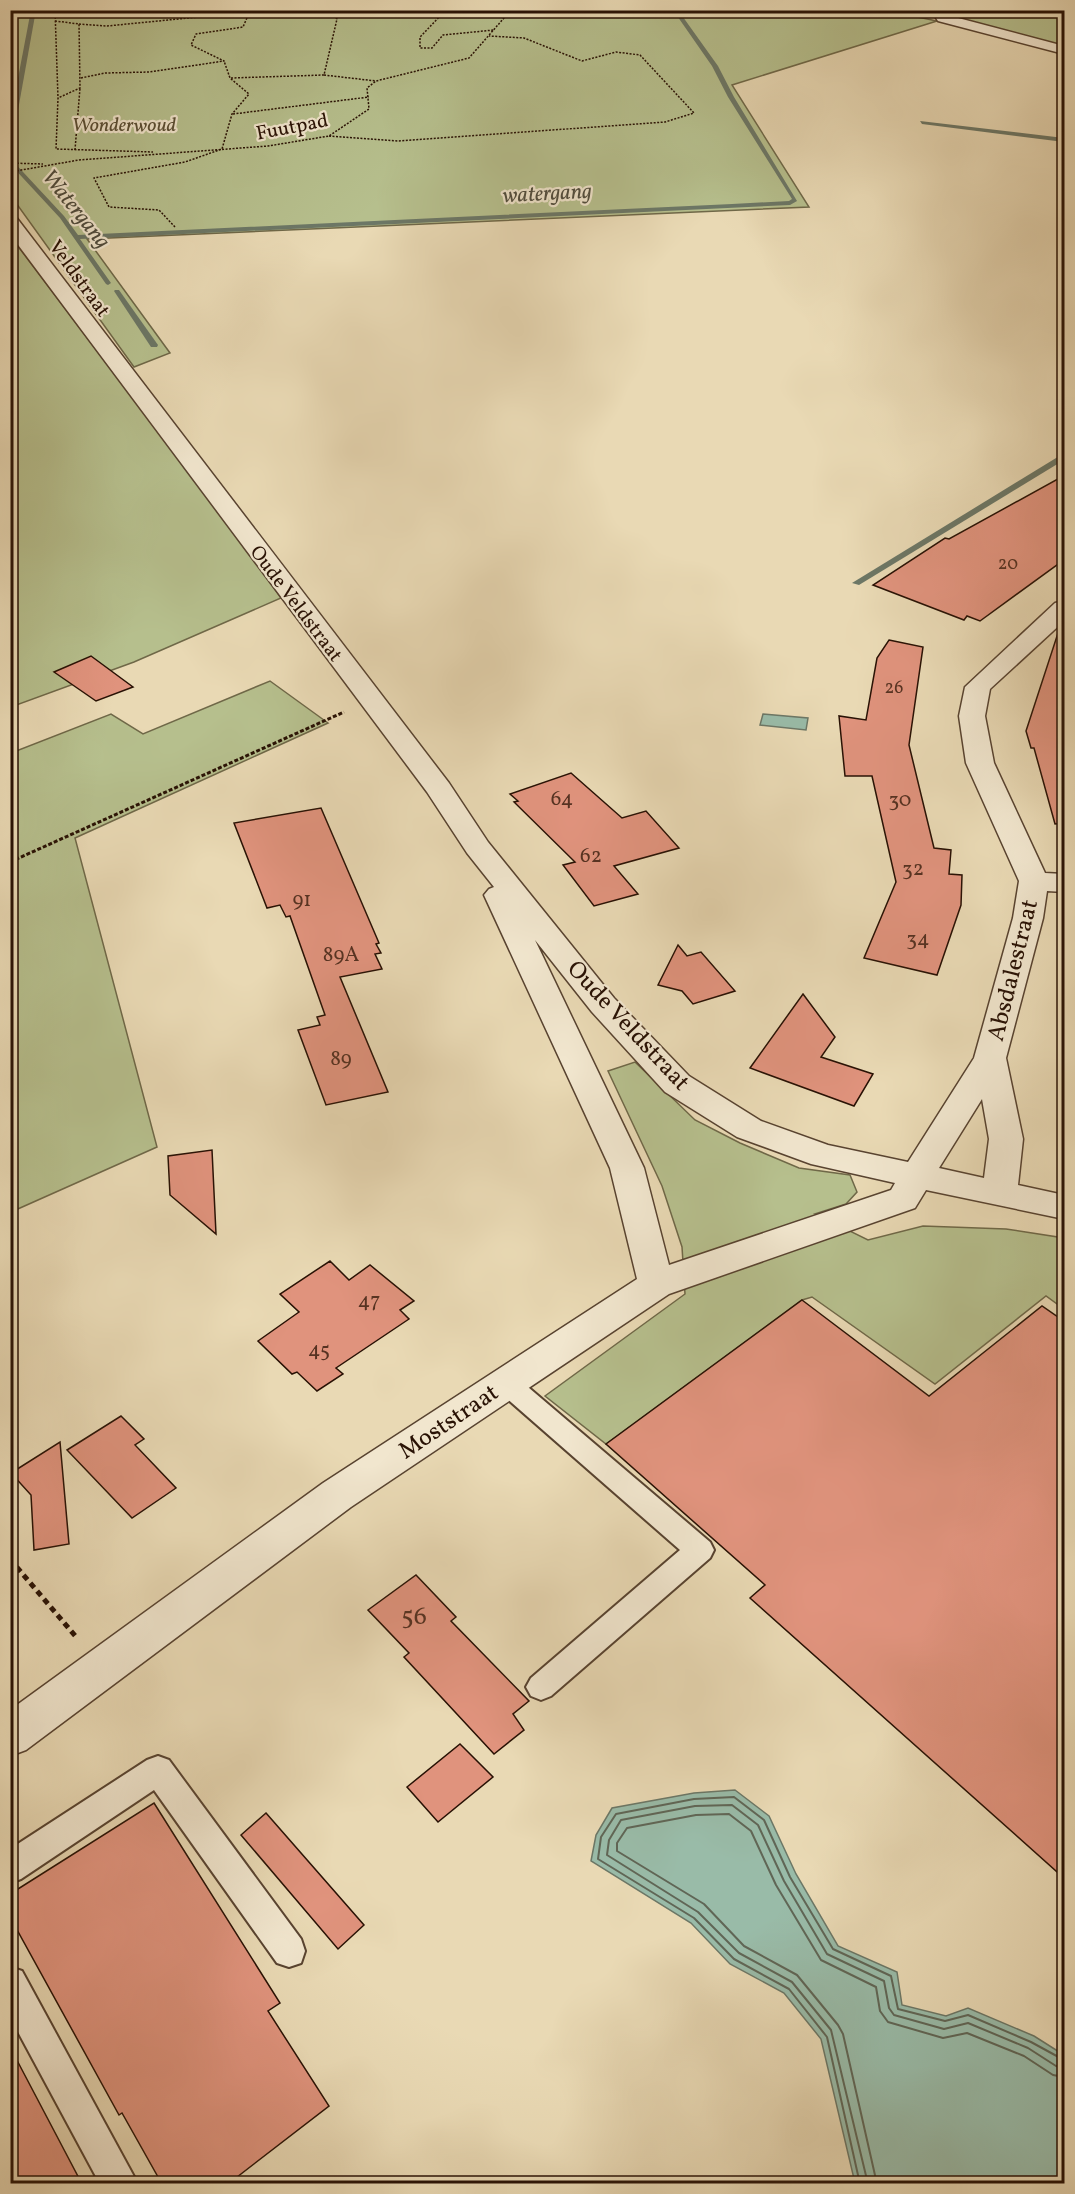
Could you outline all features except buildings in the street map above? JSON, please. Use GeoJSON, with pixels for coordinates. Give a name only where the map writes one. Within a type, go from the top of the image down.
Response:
{"type":"FeatureCollection","features":[{"type":"Feature","properties":{"kind":"street"},"geometry":{"type":"LineString","coordinates":[[943,18],[1065,50]]}},
{"type":"Feature","properties":{"kind":"street","name":"Veldstraat"},"geometry":{"type":"LineString","coordinates":[[10,221],[114,361]]}},
{"type":"Feature","properties":{"kind":"street","name":"Oude Veldstraat"},"geometry":{"type":"LineString","coordinates":[[114,361],[439,789],[477,847],[603,1005],[677,1084],[750,1129],[823,1156],[918,1174],[1065,1207]]}},
{"type":"Feature","properties":{"kind":"street","name":"Absdalestraat"},"geometry":{"type":"LineString","coordinates":[[918,1174],[990,1058],[1028,918],[1034,880],[980,763],[972,716],[978,687],[1065,608]]}},
{"type":"Feature","properties":{"kind":"street","name":"Oude Veldstraat"},"geometry":{"type":"LineString","coordinates":[[477,847],[627,1168],[656,1284]]}},
{"type":"Feature","properties":{"kind":"street","name":"Absdalestraat"},"geometry":{"type":"LineString","coordinates":[[1034,880],[1065,883]]}},
{"type":"Feature","properties":{"kind":"street","name":"Absdalestraat"},"geometry":{"type":"LineString","coordinates":[[990,1058],[1006,1139],[1000,1192]]}},
{"type":"Feature","properties":{"kind":"street","name":"Moststraat"},"geometry":{"type":"LineString","coordinates":[[10,1736],[337,1495],[656,1284],[903,1199],[918,1174]]}},
{"type":"Feature","properties":{"kind":"lane"},"geometry":{"type":"LineString","coordinates":[[506,1383],[700,1550],[542,1687]]}},
{"type":"Feature","properties":{"kind":"lane"},"geometry":{"type":"LineString","coordinates":[[10,1868],[158,1770],[289,1951]]}},
{"type":"Feature","properties":{"kind":"lane"},"geometry":{"type":"LineString","coordinates":[[10,1983],[120,2184]]}},
{"type":"Feature","properties":{"kind":"path"},"geometry":{"type":"LineString","coordinates":[[55,10],[58,98],[56,149],[175,152]]}},
{"type":"Feature","properties":{"kind":"path"},"geometry":{"type":"LineString","coordinates":[[55,21],[107,26],[256,10]]}},
{"type":"Feature","properties":{"kind":"path"},"geometry":{"type":"LineString","coordinates":[[324,75],[337,19],[330,10]]}},
{"type":"Feature","properties":{"kind":"path"},"geometry":{"type":"LineString","coordinates":[[446,10],[420,37],[420,48],[432,48],[443,35],[494,30]]}},
{"type":"Feature","properties":{"kind":"path"},"geometry":{"type":"LineString","coordinates":[[491,10],[504,18]]}},
{"type":"Feature","properties":{"kind":"path"},"geometry":{"type":"LineString","coordinates":[[230,78],[324,75],[376,81],[469,58],[504,18],[520,10]]}},
{"type":"Feature","properties":{"kind":"path"},"geometry":{"type":"LineString","coordinates":[[175,227],[159,210],[109,207],[94,178],[185,162],[222,149],[232,114],[249,94],[230,78],[224,61],[191,45],[196,34],[243,27],[250,12]]}},
{"type":"Feature","properties":{"kind":"path"},"geometry":{"type":"LineString","coordinates":[[75,150],[81,78],[79,24]]}},
{"type":"Feature","properties":{"kind":"path"},"geometry":{"type":"LineString","coordinates":[[329,136],[398,141],[665,122],[694,113],[640,55],[616,52],[582,61],[524,38],[489,36]]}},
{"type":"Feature","properties":{"kind":"path"},"geometry":{"type":"LineString","coordinates":[[81,78],[105,73],[149,72],[224,61]]}},
{"type":"Feature","properties":{"kind":"path","name":"Fuutpad"},"geometry":{"type":"LineString","coordinates":[[175,152],[268,146],[329,136],[352,123],[369,109],[367,88],[376,81]]}},
{"type":"Feature","properties":{"kind":"path"},"geometry":{"type":"LineString","coordinates":[[58,98],[80,88]]}},
{"type":"Feature","properties":{"kind":"path"},"geometry":{"type":"LineString","coordinates":[[232,114],[369,97]]}},
{"type":"Feature","properties":{"kind":"path"},"geometry":{"type":"LineString","coordinates":[[10,164],[44,164],[175,152]]}},
{"type":"Feature","properties":{"kind":"path"},"geometry":{"type":"LineString","coordinates":[[10,172],[27,170],[44,164]]}},
{"type":"Feature","properties":{"kind":"path"},"geometry":{"type":"LineString","coordinates":[[10,862],[344,712],[373,704]]}},
{"type":"Feature","properties":{"kind":"path"},"geometry":{"type":"LineString","coordinates":[[10,1559],[103,1668]]}},
{"type":"Feature","properties":{"kind":"green space","name":"Wonderwoud"},"geometry":{"type":"Polygon","coordinates":[[[11,11],[888,11],[937,21],[732,85],[809,207],[87,239],[170,353],[134,367],[11,196],[11,11]]]}},
{"type":"Feature","properties":{"kind":"green space"},"geometry":{"type":"Polygon","coordinates":[[[914,11],[1064,11],[1064,47],[914,11]]]}},
{"type":"Feature","properties":{"kind":"green space"},"geometry":{"type":"Polygon","coordinates":[[[11,237],[253,557],[281,598],[134,662],[11,707],[11,610],[16,608],[10,604],[11,237]]]}},
{"type":"Feature","properties":{"kind":"green space"},"geometry":{"type":"Polygon","coordinates":[[[270,681],[328,723],[75,838],[157,1147],[11,1212],[11,753],[111,714],[143,734],[270,681]]]}},
{"type":"Feature","properties":{"kind":"green space"},"geometry":{"type":"Polygon","coordinates":[[[635,1062],[695,1120],[740,1143],[799,1168],[850,1175],[857,1192],[846,1204],[815,1214],[868,1240],[923,1226],[1006,1229],[1064,1238],[1064,1309],[1046,1296],[935,1384],[812,1297],[802,1300],[606,1444],[545,1396],[685,1294],[682,1247],[662,1186],[608,1071],[635,1062]]]}},
{"type":"Feature","properties":{"kind":"water"},"geometry":{"type":"Polygon","coordinates":[[[763,714],[808,718],[806,730],[760,725],[763,714]]]}},
{"type":"Feature","properties":{"kind":"water"},"geometry":{"type":"Polygon","coordinates":[[[735,1790],[769,1816],[796,1874],[838,1946],[897,1972],[902,2005],[946,2016],[968,2008],[1034,2036],[1064,2055],[1064,2183],[855,2183],[821,2039],[784,1993],[730,1964],[691,1923],[591,1861],[596,1835],[612,1808],[694,1793],[735,1790]]]}},
{"type":"Feature","properties":{"kind":"waterway","name":"Watergang"},"geometry":{"type":"LineString","coordinates":[[10,138],[34,10]]}},
{"type":"Feature","properties":{"kind":"waterway","name":"watergang"},"geometry":{"type":"LineString","coordinates":[[78,237],[732,206],[790,203],[795,200],[731,97],[715,66],[675,10]]}},
{"type":"Feature","properties":{"kind":"waterway"},"geometry":{"type":"LineString","coordinates":[[922,122],[1064,140]]}},
{"type":"Feature","properties":{"kind":"waterway","name":"Watergang"},"geometry":{"type":"LineString","coordinates":[[10,160],[62,217],[108,283]]}},
{"type":"Feature","properties":{"kind":"waterway"},"geometry":{"type":"LineString","coordinates":[[117,291],[154,345]]}},
{"type":"Feature","properties":{"kind":"waterway"},"geometry":{"type":"LineString","coordinates":[[856,583],[1064,457]]}}]}
